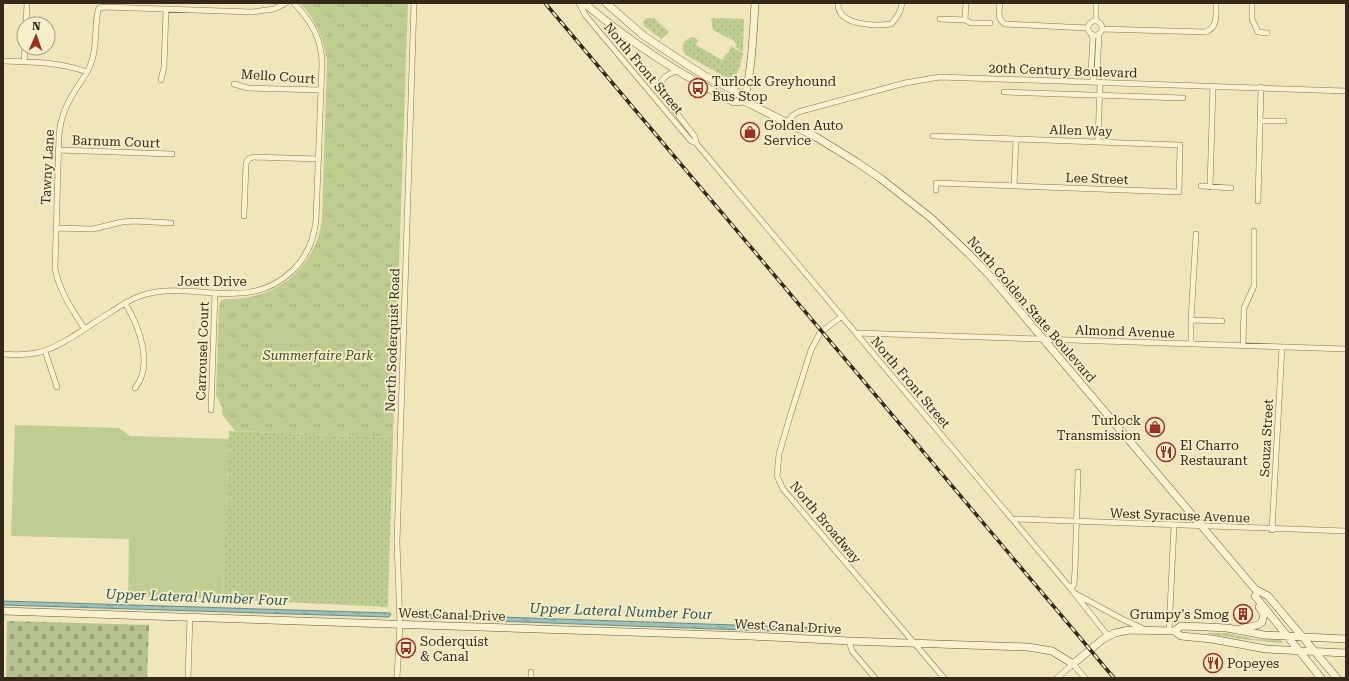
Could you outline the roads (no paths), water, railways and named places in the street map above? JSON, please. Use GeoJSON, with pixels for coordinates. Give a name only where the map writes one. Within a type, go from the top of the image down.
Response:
{"type":"FeatureCollection","features":[{"type":"Feature","properties":{"kind":"street"},"geometry":{"type":"LineString","coordinates":[[26,3],[26,16]]}},
{"type":"Feature","properties":{"kind":"street"},"geometry":{"type":"LineString","coordinates":[[160,80],[164,67],[166,10],[252,12],[274,9],[286,3]]}},
{"type":"Feature","properties":{"kind":"street","name":"Joett Drive"},"geometry":{"type":"LineString","coordinates":[[3,354],[29,354],[45,351],[66,340],[125,303],[142,295],[157,292],[245,293],[262,290],[281,280],[298,264],[309,247],[315,230],[317,215],[322,56],[317,36],[308,20],[294,3]]}},
{"type":"Feature","properties":{"kind":"street","name":"North Soderquist Road"},"geometry":{"type":"LineString","coordinates":[[397,678],[400,624],[397,542],[414,3]]}},
{"type":"Feature","properties":{"kind":"street","name":"North Front Street"},"geometry":{"type":"LineString","coordinates":[[579,3],[586,16],[691,141],[696,143],[842,316],[1073,591],[1108,636]]}},
{"type":"Feature","properties":{"kind":"street","name":"North Golden State Boulevard"},"geometry":{"type":"LineString","coordinates":[[584,3],[624,36],[676,70],[734,102],[744,101]]}},
{"type":"Feature","properties":{"kind":"street","name":"North Golden State Boulevard"},"geometry":{"type":"LineString","coordinates":[[606,3],[632,26],[656,44],[701,73],[737,92],[744,101],[788,122],[855,161],[886,182],[918,207],[969,254],[990,276],[1202,526],[1255,592],[1299,651],[1322,678]]}},
{"type":"Feature","properties":{"kind":"street"},"geometry":{"type":"LineString","coordinates":[[744,101],[749,82],[752,59],[755,3]]}},
{"type":"Feature","properties":{"kind":"street"},"geometry":{"type":"LineString","coordinates":[[838,3],[838,8],[843,16],[852,22],[868,25],[891,24],[899,15],[902,3]]}},
{"type":"Feature","properties":{"kind":"street"},"geometry":{"type":"LineString","coordinates":[[965,20],[966,3]]}},
{"type":"Feature","properties":{"kind":"street"},"geometry":{"type":"LineString","coordinates":[[1000,3],[999,16],[1000,20],[1005,24],[1088,28]]}},
{"type":"Feature","properties":{"kind":"street"},"geometry":{"type":"LineString","coordinates":[[1096,3],[1096,21]]}},
{"type":"Feature","properties":{"kind":"street"},"geometry":{"type":"LineString","coordinates":[[1102,29],[1205,32],[1209,31],[1214,25],[1216,3]]}},
{"type":"Feature","properties":{"kind":"street"},"geometry":{"type":"LineString","coordinates":[[1252,3],[1252,19],[1258,32],[1267,33]]}},
{"type":"Feature","properties":{"kind":"street","name":"Tawny Lane"},"geometry":{"type":"LineString","coordinates":[[84,328],[66,300],[58,283],[55,264],[59,131],[63,114],[70,98],[87,72],[94,54],[97,14],[99,8],[166,10]]}},
{"type":"Feature","properties":{"kind":"street"},"geometry":{"type":"LineString","coordinates":[[940,19],[965,20],[971,23],[990,23]]}},
{"type":"Feature","properties":{"kind":"street"},"geometry":{"type":"LineString","coordinates":[[1088,28],[1090,24],[1096,21]]}},
{"type":"Feature","properties":{"kind":"street"},"geometry":{"type":"LineString","coordinates":[[1094,79],[1097,72],[1098,38],[1102,29],[1101,24],[1096,21]]}},
{"type":"Feature","properties":{"kind":"street"},"geometry":{"type":"LineString","coordinates":[[1088,28],[1093,38],[1091,72],[1094,79]]}},
{"type":"Feature","properties":{"kind":"street"},"geometry":{"type":"LineString","coordinates":[[1091,34],[1099,34]]}},
{"type":"Feature","properties":{"kind":"street"},"geometry":{"type":"LineString","coordinates":[[24,56],[24,62]]}},
{"type":"Feature","properties":{"kind":"street"},"geometry":{"type":"LineString","coordinates":[[3,61],[59,65],[87,72]]}},
{"type":"Feature","properties":{"kind":"street","name":"North Front Street"},"geometry":{"type":"LineString","coordinates":[[676,70],[663,79],[661,82],[661,88],[665,97],[695,137],[696,143]]}},
{"type":"Feature","properties":{"kind":"street","name":"20th Century Boulevard"},"geometry":{"type":"LineString","coordinates":[[788,122],[792,116],[798,112],[904,83],[948,77],[1094,79],[1100,82],[1346,91]]}},
{"type":"Feature","properties":{"kind":"street"},"geometry":{"type":"LineString","coordinates":[[1098,142],[1100,82]]}},
{"type":"Feature","properties":{"kind":"street","name":"Mello Court"},"geometry":{"type":"LineString","coordinates":[[234,84],[248,88],[321,90]]}},
{"type":"Feature","properties":{"kind":"street"},"geometry":{"type":"LineString","coordinates":[[1210,187],[1213,86]]}},
{"type":"Feature","properties":{"kind":"street"},"geometry":{"type":"LineString","coordinates":[[1258,201],[1261,88]]}},
{"type":"Feature","properties":{"kind":"street"},"geometry":{"type":"LineString","coordinates":[[1004,92],[1183,98]]}},
{"type":"Feature","properties":{"kind":"street"},"geometry":{"type":"LineString","coordinates":[[1260,121],[1284,121]]}},
{"type":"Feature","properties":{"kind":"street","name":"Allen Way"},"geometry":{"type":"LineString","coordinates":[[933,136],[1180,145],[1179,192]]}},
{"type":"Feature","properties":{"kind":"street"},"geometry":{"type":"LineString","coordinates":[[1014,186],[1016,139]]}},
{"type":"Feature","properties":{"kind":"street","name":"Barnum Court"},"geometry":{"type":"LineString","coordinates":[[58,150],[172,154]]}},
{"type":"Feature","properties":{"kind":"street"},"geometry":{"type":"LineString","coordinates":[[244,216],[246,164],[248,159],[254,157],[319,159]]}},
{"type":"Feature","properties":{"kind":"street","name":"Lee Street"},"geometry":{"type":"LineString","coordinates":[[936,190],[936,183],[1179,192]]}},
{"type":"Feature","properties":{"kind":"street"},"geometry":{"type":"LineString","coordinates":[[1201,186],[1231,188]]}},
{"type":"Feature","properties":{"kind":"street"},"geometry":{"type":"LineString","coordinates":[[56,228],[93,229],[122,222],[134,221],[171,223]]}},
{"type":"Feature","properties":{"kind":"street"},"geometry":{"type":"LineString","coordinates":[[1243,346],[1244,308],[1254,286],[1254,231]]}},
{"type":"Feature","properties":{"kind":"street"},"geometry":{"type":"LineString","coordinates":[[1191,343],[1196,234]]}},
{"type":"Feature","properties":{"kind":"street","name":"Carrousel Court"},"geometry":{"type":"LineString","coordinates":[[211,410],[215,293]]}},
{"type":"Feature","properties":{"kind":"street"},"geometry":{"type":"LineString","coordinates":[[125,303],[136,326],[143,357],[142,375],[135,388]]}},
{"type":"Feature","properties":{"kind":"street","name":"North Broadway"},"geometry":{"type":"LineString","coordinates":[[842,316],[820,333],[812,347],[779,454],[777,476],[783,489],[944,678]]}},
{"type":"Feature","properties":{"kind":"street"},"geometry":{"type":"LineString","coordinates":[[1191,320],[1222,321]]}},
{"type":"Feature","properties":{"kind":"street","name":"Almond Avenue"},"geometry":{"type":"LineString","coordinates":[[856,333],[1346,349]]}},
{"type":"Feature","properties":{"kind":"street","name":"Souza Street"},"geometry":{"type":"LineString","coordinates":[[1272,530],[1282,347]]}},
{"type":"Feature","properties":{"kind":"street"},"geometry":{"type":"LineString","coordinates":[[45,351],[57,387]]}},
{"type":"Feature","properties":{"kind":"street"},"geometry":{"type":"LineString","coordinates":[[1078,472],[1073,591],[1120,618],[1146,630]]}},
{"type":"Feature","properties":{"kind":"street","name":"West Syracuse Avenue"},"geometry":{"type":"LineString","coordinates":[[1013,520],[1076,521],[1346,532]]}},
{"type":"Feature","properties":{"kind":"street"},"geometry":{"type":"LineString","coordinates":[[1171,631],[1174,525]]}},
{"type":"Feature","properties":{"kind":"street"},"geometry":{"type":"LineString","coordinates":[[1238,630],[1244,627],[1257,626],[1263,621],[1264,614],[1256,602],[1255,592]]}},
{"type":"Feature","properties":{"kind":"street","name":"North Golden State Boulevard"},"geometry":{"type":"LineString","coordinates":[[1255,592],[1268,596],[1337,678]]}},
{"type":"Feature","properties":{"kind":"street","name":"West Canal Drive"},"geometry":{"type":"LineString","coordinates":[[3,612],[400,624],[1035,647],[1057,654],[1073,664]]}},
{"type":"Feature","properties":{"kind":"street"},"geometry":{"type":"LineString","coordinates":[[188,678],[190,617]]}},
{"type":"Feature","properties":{"kind":"street"},"geometry":{"type":"LineString","coordinates":[[1171,631],[1181,626],[1223,628],[1258,635],[1346,639]]}},
{"type":"Feature","properties":{"kind":"street"},"geometry":{"type":"LineString","coordinates":[[1057,678],[1095,644],[1108,636],[1124,631],[1171,631],[1181,636],[1212,639],[1266,649],[1346,653]]}},
{"type":"Feature","properties":{"kind":"street"},"geometry":{"type":"LineString","coordinates":[[849,641],[852,651],[875,678]]}},
{"type":"Feature","properties":{"kind":"street"},"geometry":{"type":"LineString","coordinates":[[1073,664],[1086,678]]}},
{"type":"Feature","properties":{"kind":"street"},"geometry":{"type":"LineString","coordinates":[[531,678],[532,672]]}},
{"type":"Feature","properties":{"kind":"water"},"geometry":{"type":"Polygon","coordinates":[[[3,601],[391,614],[389,617],[3,605],[3,601]]]}},
{"type":"Feature","properties":{"kind":"water"},"geometry":{"type":"Polygon","coordinates":[[[412,614],[823,628],[827,626],[827,628],[831,630],[826,631],[826,633],[412,618],[412,614]]]}},
{"type":"Feature","properties":{"kind":"railway"},"geometry":{"type":"LineString","coordinates":[[545,3],[1114,678]]}},
{"type":"Feature","properties":{"kind":"place","name":"Turlock Greyhound Bus Stop"},"geometry":{"type":"Point","coordinates":[698,88]}},
{"type":"Feature","properties":{"kind":"place","name":"Golden Auto Service"},"geometry":{"type":"Point","coordinates":[750,132]}},
{"type":"Feature","properties":{"kind":"place","name":"Turlock Transmission"},"geometry":{"type":"Point","coordinates":[1155,427]}},
{"type":"Feature","properties":{"kind":"place","name":"El Charro Restaurant"},"geometry":{"type":"Point","coordinates":[1166,452]}},
{"type":"Feature","properties":{"kind":"place","name":"Grumpy's Smog"},"geometry":{"type":"Point","coordinates":[1243,614]}},
{"type":"Feature","properties":{"kind":"place","name":"Soderquist & Canal"},"geometry":{"type":"Point","coordinates":[406,648]}},
{"type":"Feature","properties":{"kind":"place","name":"Popeyes"},"geometry":{"type":"Point","coordinates":[1213,663]}},
{"type":"Feature","properties":{"kind":"park label","name":"Summerfaire Park"},"geometry":{"type":"Point","coordinates":[318,355]}},
{"type":"Feature","properties":{"kind":"water label","name":"Upper Lateral Number Four"},"geometry":{"type":"Point","coordinates":[197,597]}},
{"type":"Feature","properties":{"kind":"water label","name":"Upper Lateral Number Four"},"geometry":{"type":"Point","coordinates":[621,611]}}]}
